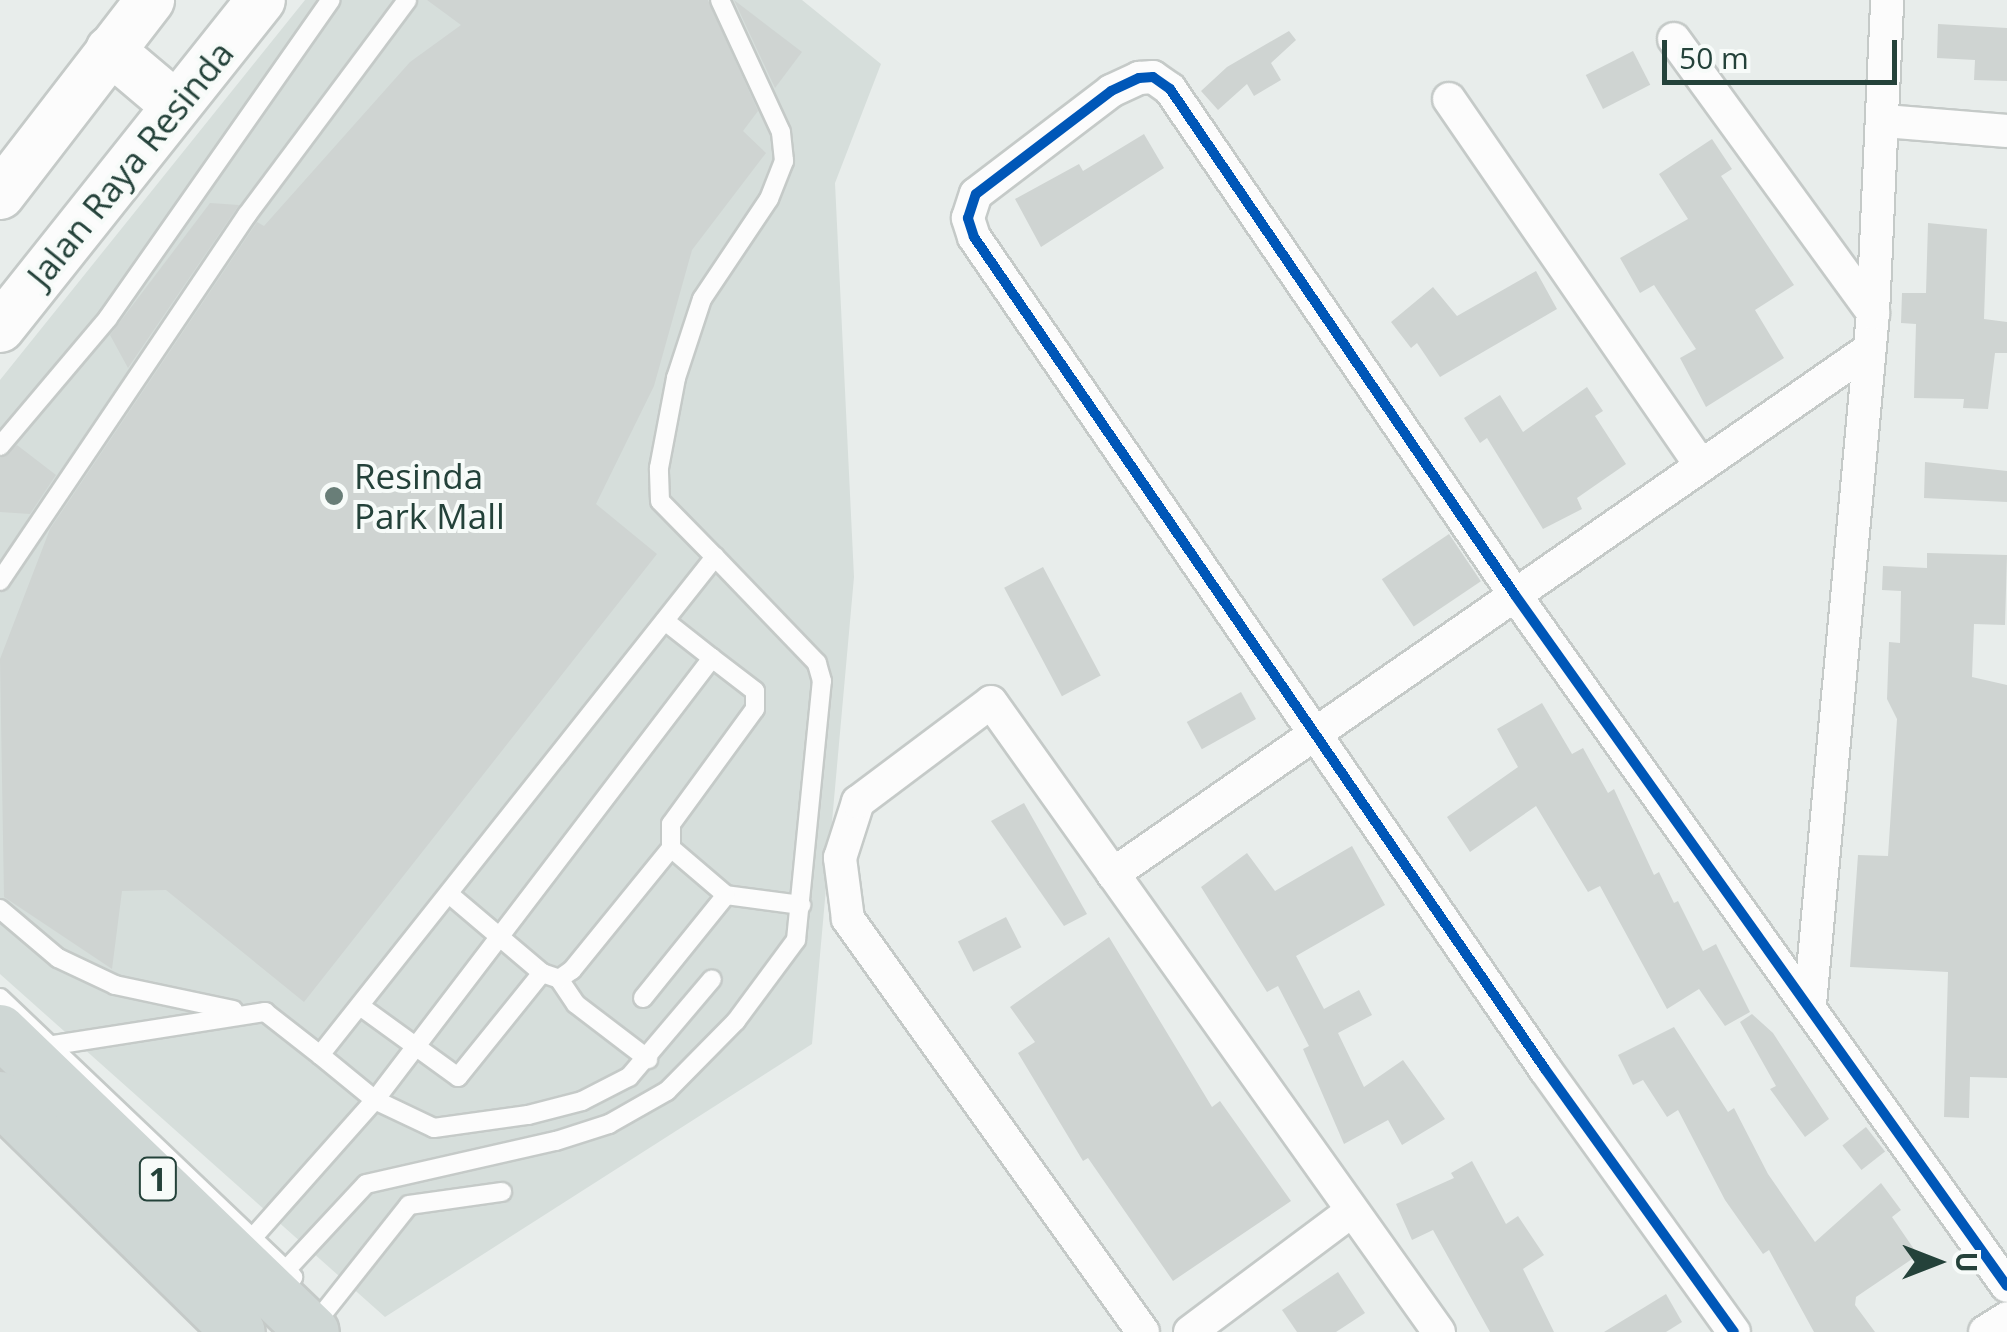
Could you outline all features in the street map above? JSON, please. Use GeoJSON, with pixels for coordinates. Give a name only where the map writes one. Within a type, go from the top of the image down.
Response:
{"type":"FeatureCollection","features":[{"type":"Feature","properties":{"kind":"main road","name":"1"},"geometry":{"type":"LineString","coordinates":[[0,1031],[319,1321]]}},
{"type":"Feature","properties":{"kind":"main road","name":"1"},"geometry":{"type":"LineString","coordinates":[[0,1098],[239,1332]]}},
{"type":"Feature","properties":{"kind":"street"},"geometry":{"type":"LineString","coordinates":[[0,195],[150,0]]}},
{"type":"Feature","properties":{"kind":"street","name":"Jalan Raya Resinda"},"geometry":{"type":"LineString","coordinates":[[0,328],[261,0]]}},
{"type":"Feature","properties":{"kind":"street"},"geometry":{"type":"LineString","coordinates":[[1810,1004],[1866,352],[1873,314],[1885,121],[1887,0]]}},
{"type":"Feature","properties":{"kind":"street"},"geometry":{"type":"LineString","coordinates":[[1674,38],[1873,314]]}},
{"type":"Feature","properties":{"kind":"street"},"geometry":{"type":"LineString","coordinates":[[110,50],[175,105]]}},
{"type":"Feature","properties":{"kind":"street"},"geometry":{"type":"LineString","coordinates":[[1734,1332],[974,238],[968,218],[976,194],[1054,130],[1140,78],[1153,77],[1170,88],[1516,595],[1810,1004],[1922,1173],[2007,1286]]}},
{"type":"Feature","properties":{"kind":"street"},"geometry":{"type":"LineString","coordinates":[[1449,99],[1701,466]]}},
{"type":"Feature","properties":{"kind":"street"},"geometry":{"type":"LineString","coordinates":[[1885,121],[2007,131]]}},
{"type":"Feature","properties":{"kind":"street"},"geometry":{"type":"LineString","coordinates":[[1113,874],[1866,352]]}},
{"type":"Feature","properties":{"kind":"street"},"geometry":{"type":"LineString","coordinates":[[1143,1332],[860,942],[846,908],[840,858],[858,802],[991,702],[1438,1332]]}},
{"type":"Feature","properties":{"kind":"street"},"geometry":{"type":"LineString","coordinates":[[1190,1332],[1352,1211]]}},
{"type":"Feature","properties":{"kind":"street"},"geometry":{"type":"LineString","coordinates":[[1985,1332],[2007,1318]]}},
{"type":"Feature","properties":{"kind":"lane"},"geometry":{"type":"LineString","coordinates":[[0,446],[108,318],[332,0]]}},
{"type":"Feature","properties":{"kind":"lane"},"geometry":{"type":"LineString","coordinates":[[0,581],[247,215],[407,0]]}},
{"type":"Feature","properties":{"kind":"lane"},"geometry":{"type":"LineString","coordinates":[[286,1270],[366,1184],[556,1142],[609,1124],[666,1091],[736,1021],[796,940],[822,681],[818,663],[660,501],[659,468],[676,378],[702,299],[769,200],[784,162],[780,132],[720,0]]}},
{"type":"Feature","properties":{"kind":"lane"},"geometry":{"type":"LineString","coordinates":[[320,1054],[715,558]]}},
{"type":"Feature","properties":{"kind":"lane"},"geometry":{"type":"LineString","coordinates":[[360,1006],[458,1077],[671,848],[671,824],[755,709],[755,691],[664,621]]}},
{"type":"Feature","properties":{"kind":"lane"},"geometry":{"type":"LineString","coordinates":[[255,1234],[375,1100],[712,658]]}},
{"type":"Feature","properties":{"kind":"lane"},"geometry":{"type":"LineString","coordinates":[[671,848],[726,895],[801,905]]}},
{"type":"Feature","properties":{"kind":"lane"},"geometry":{"type":"LineString","coordinates":[[449,894],[551,976],[576,1004],[648,1059]]}},
{"type":"Feature","properties":{"kind":"lane"},"geometry":{"type":"LineString","coordinates":[[643,998],[726,895]]}},
{"type":"Feature","properties":{"kind":"lane"},"geometry":{"type":"LineString","coordinates":[[0,909],[58,958],[115,985],[244,1012]]}},
{"type":"Feature","properties":{"kind":"lane"},"geometry":{"type":"LineString","coordinates":[[54,1045],[244,1012],[264,1012],[375,1100],[434,1128],[494,1122],[582,1101],[629,1078],[712,979]]}},
{"type":"Feature","properties":{"kind":"lane"},"geometry":{"type":"LineString","coordinates":[[0,998],[255,1234],[286,1270],[319,1321],[344,1332]]}},
{"type":"Feature","properties":{"kind":"lane"},"geometry":{"type":"LineString","coordinates":[[319,1321],[408,1206],[502,1192]]}},
{"type":"Feature","properties":{"kind":"shaded area","name":"Resinda Park Mall"},"geometry":{"type":"Polygon","coordinates":[[[305,0],[802,0],[881,64],[835,183],[854,577],[812,1044],[385,1317],[0,974],[0,380],[305,0]]]}},
{"type":"Feature","properties":{"kind":"building","name":"Resinda Park Mall"},"geometry":{"type":"Polygon","coordinates":[[[427,0],[708,0],[758,111],[743,131],[766,153],[692,250],[654,386],[596,504],[657,554],[304,1002],[166,890],[122,891],[112,969],[4,897],[0,659],[50,529],[257,222],[264,226],[410,62],[461,25],[427,0]]]}},
{"type":"Feature","properties":{"kind":"building"},"geometry":{"type":"Polygon","coordinates":[[[734,0],[802,52],[775,88],[734,0]]]}},
{"type":"Feature","properties":{"kind":"building"},"geometry":{"type":"Polygon","coordinates":[[[1938,24],[2007,28],[2007,81],[1974,80],[1975,60],[1937,58],[1938,24]]]}},
{"type":"Feature","properties":{"kind":"building"},"geometry":{"type":"Polygon","coordinates":[[[1289,31],[1296,40],[1271,63],[1281,80],[1254,96],[1247,84],[1218,110],[1201,91],[1227,67],[1289,31]]]}},
{"type":"Feature","properties":{"kind":"building"},"geometry":{"type":"Polygon","coordinates":[[[1633,51],[1650,85],[1603,109],[1586,75],[1633,51]]]}},
{"type":"Feature","properties":{"kind":"building"},"geometry":{"type":"Polygon","coordinates":[[[1144,134],[1164,168],[1041,247],[1015,199],[1079,164],[1083,171],[1144,134]]]}},
{"type":"Feature","properties":{"kind":"building"},"geometry":{"type":"Polygon","coordinates":[[[1712,139],[1732,169],[1721,176],[1794,285],[1755,310],[1784,358],[1706,407],[1680,358],[1696,349],[1654,285],[1640,293],[1620,258],[1688,219],[1659,174],[1712,139]]]}},
{"type":"Feature","properties":{"kind":"building"},"geometry":{"type":"Polygon","coordinates":[[[210,203],[239,205],[128,368],[110,335],[210,203]]]}},
{"type":"Feature","properties":{"kind":"building"},"geometry":{"type":"Polygon","coordinates":[[[1928,223],[1987,229],[1984,319],[2007,322],[2007,353],[1995,353],[1988,409],[1963,408],[1964,399],[1914,398],[1916,324],[1901,323],[1902,293],[1926,293],[1928,223]]]}},
{"type":"Feature","properties":{"kind":"building"},"geometry":{"type":"Polygon","coordinates":[[[1536,271],[1557,309],[1440,377],[1417,343],[1411,348],[1391,322],[1433,287],[1457,316],[1536,271]]]}},
{"type":"Feature","properties":{"kind":"building"},"geometry":{"type":"Polygon","coordinates":[[[1587,387],[1603,411],[1595,416],[1626,464],[1577,498],[1582,509],[1543,529],[1487,438],[1480,443],[1464,418],[1500,395],[1523,432],[1587,387]]]}},
{"type":"Feature","properties":{"kind":"building"},"geometry":{"type":"Polygon","coordinates":[[[17,445],[56,475],[30,514],[0,512],[0,458],[17,445]]]}},
{"type":"Feature","properties":{"kind":"building"},"geometry":{"type":"Polygon","coordinates":[[[1925,462],[2007,471],[2007,502],[1924,498],[1925,462]]]}},
{"type":"Feature","properties":{"kind":"building"},"geometry":{"type":"Polygon","coordinates":[[[1449,534],[1481,581],[1414,627],[1382,579],[1449,534]]]}},
{"type":"Feature","properties":{"kind":"building"},"geometry":{"type":"Polygon","coordinates":[[[1927,553],[2007,555],[2005,625],[1974,624],[1972,677],[2007,685],[2007,1078],[1970,1077],[1969,1118],[1944,1117],[1948,972],[1850,967],[1858,855],[1888,856],[1897,719],[1887,699],[1889,642],[1900,643],[1901,591],[1882,590],[1883,566],[1927,568],[1927,553]]]}},
{"type":"Feature","properties":{"kind":"building"},"geometry":{"type":"Polygon","coordinates":[[[1043,567],[1101,676],[1062,696],[1004,588],[1043,567]]]}},
{"type":"Feature","properties":{"kind":"building"},"geometry":{"type":"Polygon","coordinates":[[[1241,692],[1256,719],[1202,749],[1187,722],[1241,692]]]}},
{"type":"Feature","properties":{"kind":"building"},"geometry":{"type":"Polygon","coordinates":[[[1542,703],[1572,754],[1583,748],[1608,793],[1614,789],[1654,875],[1659,872],[1674,903],[1678,901],[1703,951],[1716,944],[1750,1012],[1725,1026],[1699,989],[1667,1009],[1600,886],[1588,892],[1536,806],[1470,852],[1447,817],[1518,767],[1497,729],[1542,703]]]}},
{"type":"Feature","properties":{"kind":"building"},"geometry":{"type":"Polygon","coordinates":[[[1024,803],[1087,914],[1064,926],[991,821],[1024,803]]]}},
{"type":"Feature","properties":{"kind":"building"},"geometry":{"type":"Polygon","coordinates":[[[1352,846],[1385,905],[1296,956],[1324,1009],[1359,990],[1372,1015],[1338,1033],[1364,1087],[1403,1060],[1445,1119],[1402,1145],[1388,1120],[1344,1144],[1303,1049],[1309,1046],[1278,986],[1267,992],[1201,887],[1247,853],[1275,891],[1352,846]]]}},
{"type":"Feature","properties":{"kind":"building"},"geometry":{"type":"Polygon","coordinates":[[[1006,917],[1021,947],[973,972],[958,942],[1006,917]]]}},
{"type":"Feature","properties":{"kind":"building"},"geometry":{"type":"Polygon","coordinates":[[[1109,937],[1212,1107],[1220,1101],[1291,1201],[1173,1281],[1088,1158],[1083,1161],[1018,1053],[1035,1042],[1010,1007],[1109,937]]]}},
{"type":"Feature","properties":{"kind":"building"},"geometry":{"type":"Polygon","coordinates":[[[1752,1014],[1773,1033],[1829,1119],[1805,1137],[1770,1089],[1776,1086],[1740,1022],[1752,1014]]]}},
{"type":"Feature","properties":{"kind":"building"},"geometry":{"type":"Polygon","coordinates":[[[1674,1027],[1728,1112],[1734,1108],[1768,1174],[1815,1242],[1881,1183],[1901,1210],[1892,1217],[1918,1255],[1856,1297],[1855,1305],[1875,1332],[1814,1332],[1769,1250],[1763,1254],[1725,1200],[1678,1110],[1667,1117],[1643,1080],[1633,1085],[1618,1055],[1674,1027]]]}},
{"type":"Feature","properties":{"kind":"building"},"geometry":{"type":"Polygon","coordinates":[[[1866,1127],[1885,1151],[1861,1170],[1842,1145],[1866,1127]]]}},
{"type":"Feature","properties":{"kind":"building"},"geometry":{"type":"Polygon","coordinates":[[[1472,1161],[1506,1224],[1518,1216],[1544,1255],[1523,1269],[1554,1332],[1490,1332],[1433,1230],[1412,1240],[1396,1204],[1454,1178],[1451,1173],[1472,1161]]]}},
{"type":"Feature","properties":{"kind":"building"},"geometry":{"type":"Polygon","coordinates":[[[1338,1272],[1365,1313],[1336,1332],[1297,1332],[1282,1310],[1338,1272]]]}},
{"type":"Feature","properties":{"kind":"building"},"geometry":{"type":"Polygon","coordinates":[[[1666,1294],[1682,1322],[1666,1332],[1604,1332],[1666,1294]]]}},
{"type":"Feature","properties":{"kind":"cycle path"},"geometry":{"type":"LineString","coordinates":[[1734,1332],[1545,1069],[974,237],[968,218],[976,194],[1111,91],[1139,78],[1153,77],[1170,89],[1515,595],[2007,1286]]}},
{"type":"Feature","properties":{"kind":"place","name":"Resinda Park Mall"},"geometry":{"type":"Point","coordinates":[334,496]}}]}
